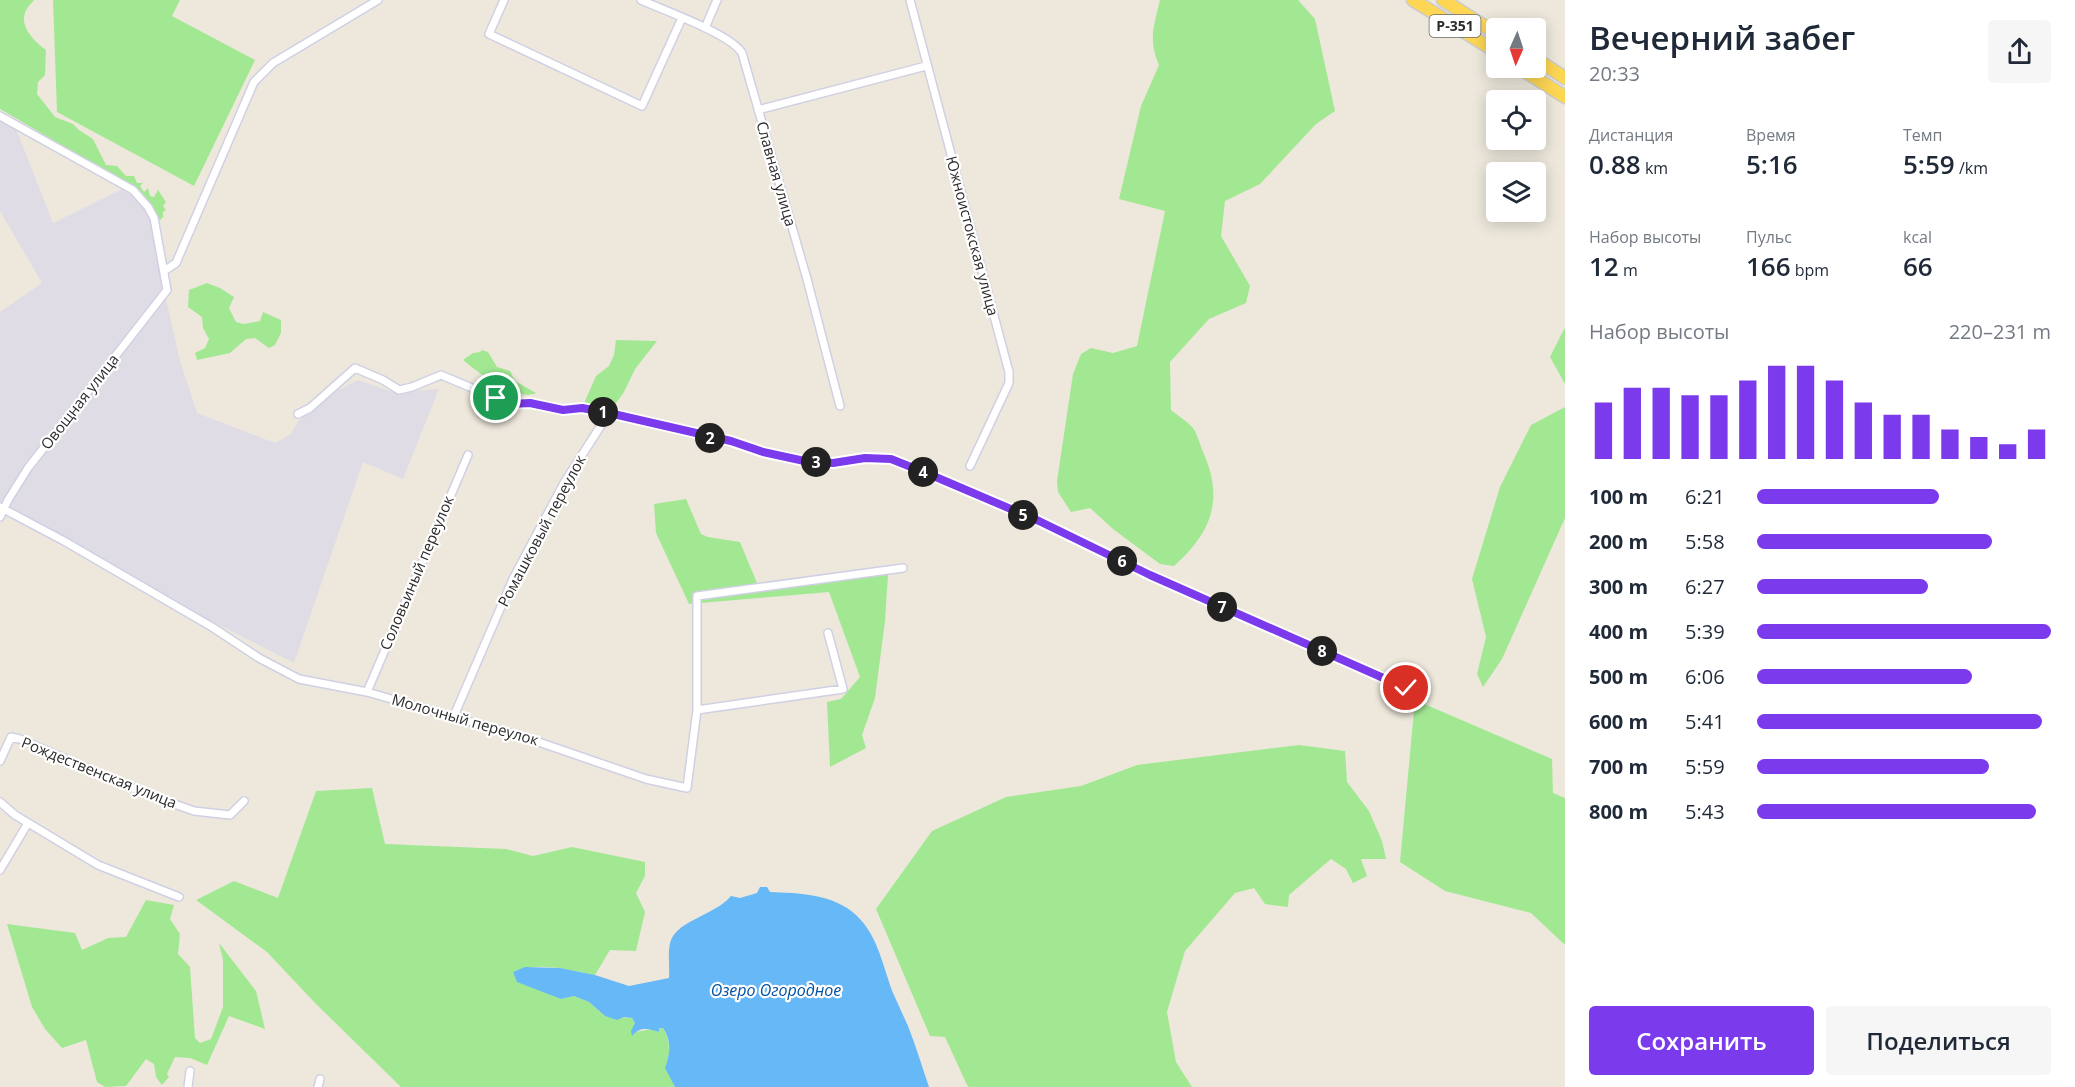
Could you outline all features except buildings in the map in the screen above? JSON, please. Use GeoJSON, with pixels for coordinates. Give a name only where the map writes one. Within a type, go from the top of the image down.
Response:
{"type":"FeatureCollection","features":[{"type":"Feature","properties":{"kind":"highway","name":"Р-351"},"geometry":{"type":"LineString","coordinates":[[1413,0],[1486,45]]}},
{"type":"Feature","properties":{"kind":"highway","name":"Р-351"},"geometry":{"type":"LineString","coordinates":[[1443,0],[1486,27]]}},
{"type":"Feature","properties":{"kind":"highway"},"geometry":{"type":"LineString","coordinates":[[1546,66],[1565,78]]}},
{"type":"Feature","properties":{"kind":"highway"},"geometry":{"type":"LineString","coordinates":[[1536,78],[1565,97]]}},
{"type":"Feature","properties":{"kind":"street"},"geometry":{"type":"LineString","coordinates":[[0,116],[134,190],[154,218],[164,271],[176,263],[254,82],[273,63],[378,0]]}},
{"type":"Feature","properties":{"kind":"street"},"geometry":{"type":"LineString","coordinates":[[504,0],[489,34],[642,106],[682,18]]}},
{"type":"Feature","properties":{"kind":"street","name":"Славная улица"},"geometry":{"type":"LineString","coordinates":[[641,0],[705,28],[740,49],[807,279],[840,406]]}},
{"type":"Feature","properties":{"kind":"street"},"geometry":{"type":"LineString","coordinates":[[705,28],[717,0]]}},
{"type":"Feature","properties":{"kind":"street","name":"Южноистокская улица"},"geometry":{"type":"LineString","coordinates":[[910,0],[1009,372],[1009,383],[970,466]]}},
{"type":"Feature","properties":{"kind":"street"},"geometry":{"type":"LineString","coordinates":[[758,110],[926,66]]}},
{"type":"Feature","properties":{"kind":"street","name":"Овощная улица"},"geometry":{"type":"LineString","coordinates":[[0,517],[2,509],[28,468],[167,291],[164,271]]}},
{"type":"Feature","properties":{"kind":"street"},"geometry":{"type":"LineString","coordinates":[[298,414],[309,408],[355,368],[399,390],[441,375],[510,404],[530,403],[563,410],[582,408],[609,413],[731,441],[763,452],[809,462],[833,463],[865,458],[891,459],[1039,521],[1150,575],[1406,688]]}},
{"type":"Feature","properties":{"kind":"street","name":"Ромашковый переулок"},"geometry":{"type":"LineString","coordinates":[[453,718],[513,579],[564,483],[609,413]]}},
{"type":"Feature","properties":{"kind":"street","name":"Соловьиный переулок"},"geometry":{"type":"LineString","coordinates":[[367,692],[468,455]]}},
{"type":"Feature","properties":{"kind":"street","name":"Молочный переулок"},"geometry":{"type":"LineString","coordinates":[[2,509],[84,553],[212,627],[259,658],[299,679],[367,692],[537,741],[646,779],[687,788],[697,710]]}},
{"type":"Feature","properties":{"kind":"street"},"geometry":{"type":"LineString","coordinates":[[828,633],[843,689],[697,710],[697,596],[903,568]]}},
{"type":"Feature","properties":{"kind":"street","name":"Рождественская улица"},"geometry":{"type":"LineString","coordinates":[[0,761],[11,737],[149,795],[194,811],[230,815],[244,801]]}},
{"type":"Feature","properties":{"kind":"street"},"geometry":{"type":"LineString","coordinates":[[0,802],[15,815],[98,865],[179,897]]}},
{"type":"Feature","properties":{"kind":"street"},"geometry":{"type":"LineString","coordinates":[[0,870],[28,823]]}},
{"type":"Feature","properties":{"kind":"street"},"geometry":{"type":"LineString","coordinates":[[188,1087],[190,1071]]}},
{"type":"Feature","properties":{"kind":"shaded area"},"geometry":{"type":"Polygon","coordinates":[[[0,118],[15,126],[53,223],[122,189],[142,202],[156,227],[164,290],[180,361],[197,413],[275,443],[291,434],[298,421],[331,394],[358,380],[393,392],[439,389],[403,479],[363,462],[294,663],[195,613],[5,505],[0,512],[0,312],[42,283],[0,211],[0,118]]]}},
{"type":"Feature","properties":{"kind":"green space"},"geometry":{"type":"Polygon","coordinates":[[[0,0],[34,0],[26,9],[24,19],[30,34],[46,50],[45,75],[38,82],[37,94],[55,117],[73,124],[93,139],[106,165],[117,166],[126,176],[134,176],[137,183],[143,183],[140,186],[144,192],[148,188],[150,196],[154,197],[158,190],[166,202],[163,206],[166,210],[160,220],[135,188],[0,109],[0,0]]]}},
{"type":"Feature","properties":{"kind":"green space"},"geometry":{"type":"Polygon","coordinates":[[[53,0],[180,0],[172,16],[255,60],[194,186],[57,112],[53,0]]]}},
{"type":"Feature","properties":{"kind":"green space"},"geometry":{"type":"Polygon","coordinates":[[[1160,0],[1298,0],[1315,19],[1335,111],[1316,124],[1260,184],[1225,201],[1221,236],[1250,286],[1246,303],[1209,319],[1170,362],[1171,410],[1195,431],[1210,471],[1213,487],[1213,501],[1205,528],[1187,554],[1174,566],[1160,564],[1113,529],[1090,508],[1071,512],[1058,492],[1057,481],[1073,374],[1081,354],[1091,348],[1113,353],[1137,346],[1165,211],[1119,199],[1141,106],[1159,65],[1153,40],[1160,0]]]}},
{"type":"Feature","properties":{"kind":"green space"},"geometry":{"type":"Polygon","coordinates":[[[207,283],[234,297],[229,308],[236,322],[244,324],[260,321],[263,312],[281,320],[281,333],[275,345],[269,348],[255,338],[246,339],[230,353],[197,360],[195,353],[205,348],[209,339],[203,328],[202,317],[188,307],[189,290],[207,283]]]}},
{"type":"Feature","properties":{"kind":"green space"},"geometry":{"type":"Polygon","coordinates":[[[1565,329],[1565,384],[1550,357],[1565,329]]]}},
{"type":"Feature","properties":{"kind":"green space"},"geometry":{"type":"Polygon","coordinates":[[[616,340],[657,341],[635,369],[624,392],[609,413],[582,408],[596,376],[609,366],[614,355],[616,340]]]}},
{"type":"Feature","properties":{"kind":"green space"},"geometry":{"type":"Polygon","coordinates":[[[482,350],[488,352],[497,367],[510,371],[515,381],[536,393],[528,395],[508,390],[463,360],[482,350]]]}},
{"type":"Feature","properties":{"kind":"green space"},"geometry":{"type":"Polygon","coordinates":[[[1565,407],[1565,518],[1502,659],[1483,687],[1477,674],[1486,637],[1472,579],[1500,487],[1531,425],[1565,407]]]}},
{"type":"Feature","properties":{"kind":"green space"},"geometry":{"type":"Polygon","coordinates":[[[686,499],[701,534],[740,542],[757,583],[888,575],[885,621],[875,698],[862,735],[866,748],[830,767],[827,702],[841,699],[860,677],[829,592],[689,604],[656,533],[654,504],[686,499]]]}},
{"type":"Feature","properties":{"kind":"green space"},"geometry":{"type":"Polygon","coordinates":[[[1415,700],[1552,759],[1553,793],[1565,798],[1565,945],[1531,913],[1445,891],[1400,862],[1415,700]]]}},
{"type":"Feature","properties":{"kind":"green space"},"geometry":{"type":"Polygon","coordinates":[[[1299,745],[1345,751],[1347,782],[1369,811],[1382,841],[1386,859],[1361,859],[1367,876],[1353,883],[1346,869],[1331,859],[1289,895],[1288,907],[1265,904],[1254,888],[1235,893],[1185,951],[1167,1012],[1176,1062],[1192,1087],[969,1087],[945,1037],[930,1036],[876,909],[932,831],[1006,797],[1081,786],[1137,765],[1299,745]]]}},
{"type":"Feature","properties":{"kind":"green space"},"geometry":{"type":"Polygon","coordinates":[[[372,788],[385,844],[506,849],[533,856],[572,847],[645,862],[645,876],[636,893],[645,912],[636,951],[610,950],[595,975],[543,967],[513,972],[561,999],[574,996],[589,1002],[605,1016],[632,1018],[635,1023],[635,1032],[653,1029],[659,1032],[659,1028],[663,1028],[669,1047],[666,1067],[675,1087],[401,1087],[316,1004],[267,952],[196,900],[234,881],[278,898],[316,791],[372,788]]]}},
{"type":"Feature","properties":{"kind":"green space"},"geometry":{"type":"Polygon","coordinates":[[[146,900],[174,905],[170,919],[180,934],[178,954],[190,967],[195,1038],[200,1043],[211,1039],[223,1007],[223,960],[219,943],[256,991],[265,1029],[229,1016],[207,1065],[190,1058],[175,1057],[167,1074],[169,1077],[162,1085],[156,1077],[154,1064],[146,1059],[126,1086],[105,1087],[97,1082],[86,1040],[62,1048],[45,1029],[32,1007],[7,924],[75,933],[82,950],[108,938],[126,937],[146,900]]]}},
{"type":"Feature","properties":{"kind":"water","name":"Озеро Огородное"},"geometry":{"type":"Polygon","coordinates":[[[760,887],[767,887],[770,892],[804,894],[827,899],[847,908],[863,923],[875,942],[929,1087],[675,1087],[665,1068],[669,1048],[668,1038],[663,1028],[659,1028],[659,1032],[641,1030],[632,1036],[631,1031],[635,1023],[632,1018],[624,1017],[617,1020],[605,1016],[589,1002],[574,996],[561,999],[517,982],[513,972],[525,967],[560,968],[595,975],[629,986],[669,978],[669,949],[675,933],[689,922],[724,903],[731,896],[740,898],[757,893],[760,887]]]}},
{"type":"Feature","properties":{"kind":"route"},"geometry":{"type":"LineString","coordinates":[[496,398],[510,404],[530,403],[563,410],[582,408],[609,413],[731,441],[763,452],[809,462],[833,463],[865,458],[891,459],[1039,521],[1150,575],[1406,688]]}}]}
